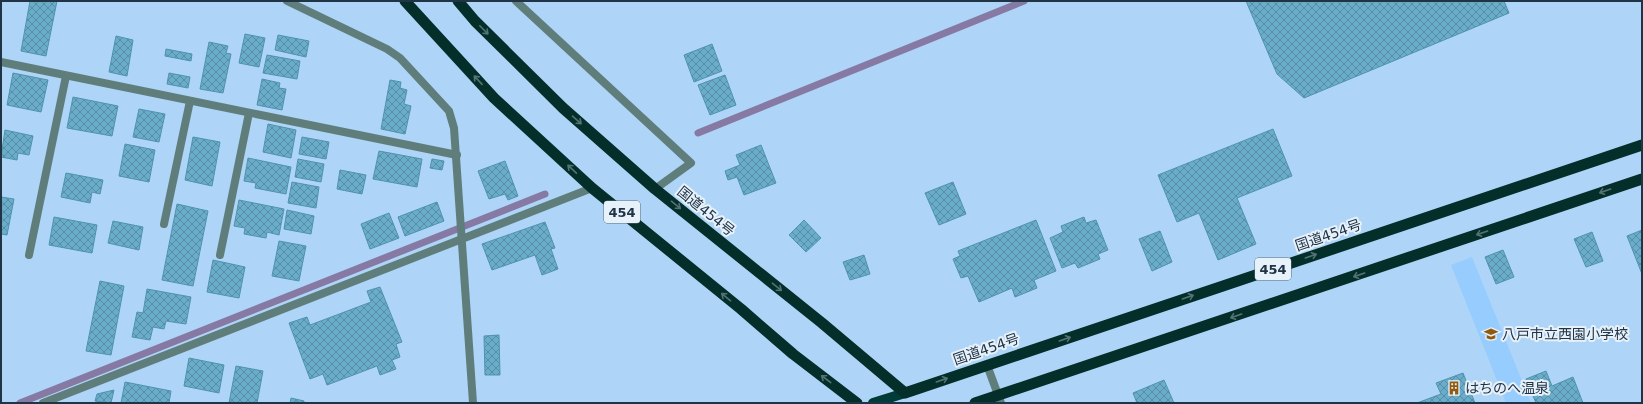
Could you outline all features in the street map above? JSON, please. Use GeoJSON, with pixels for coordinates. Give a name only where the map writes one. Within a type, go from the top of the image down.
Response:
{"type":"FeatureCollection","features":[{"type":"Feature","properties":{"kind":"highway","name":"454"},"geometry":{"type":"LineString","coordinates":[[405,1],[494,98],[592,188],[735,304],[793,354],[857,403]]}},
{"type":"Feature","properties":{"kind":"highway","name":"国道454号"},"geometry":{"type":"LineString","coordinates":[[458,1],[474,21],[563,108],[655,189],[822,323],[904,398],[987,365],[1642,146]]}},
{"type":"Feature","properties":{"kind":"highway","name":"454"},"geometry":{"type":"LineString","coordinates":[[975,403],[1000,399],[1642,179]]}},
{"type":"Feature","properties":{"kind":"main road"},"geometry":{"type":"LineString","coordinates":[[873,403],[904,398]]}},
{"type":"Feature","properties":{"kind":"street"},"geometry":{"type":"LineString","coordinates":[[287,1],[387,48],[400,58],[449,111],[454,128],[457,155],[461,239],[473,403]]}},
{"type":"Feature","properties":{"kind":"street"},"geometry":{"type":"LineString","coordinates":[[516,1],[691,163],[655,189]]}},
{"type":"Feature","properties":{"kind":"street"},"geometry":{"type":"LineString","coordinates":[[1,62],[457,155]]}},
{"type":"Feature","properties":{"kind":"street"},"geometry":{"type":"LineString","coordinates":[[29,255],[66,76]]}},
{"type":"Feature","properties":{"kind":"street"},"geometry":{"type":"LineString","coordinates":[[164,224],[190,101]]}},
{"type":"Feature","properties":{"kind":"street"},"geometry":{"type":"LineString","coordinates":[[220,255],[249,113]]}},
{"type":"Feature","properties":{"kind":"street"},"geometry":{"type":"LineString","coordinates":[[42,403],[592,188]]}},
{"type":"Feature","properties":{"kind":"street"},"geometry":{"type":"LineString","coordinates":[[987,365],[1000,399]]}},
{"type":"Feature","properties":{"kind":"shaded area","name":"八戸市立西園小学校"},"geometry":{"type":"Polygon","coordinates":[[[1472,257],[1531,403],[1506,403],[1451,265],[1472,257]]]}},
{"type":"Feature","properties":{"kind":"building"},"geometry":{"type":"Polygon","coordinates":[[[30,1],[57,1],[46,56],[21,51],[30,1]]]}},
{"type":"Feature","properties":{"kind":"building"},"geometry":{"type":"Polygon","coordinates":[[[1246,1],[1504,1],[1509,13],[1304,98],[1277,74],[1246,1]]]}},
{"type":"Feature","properties":{"kind":"building"},"geometry":{"type":"Polygon","coordinates":[[[245,34],[265,38],[259,67],[239,63],[245,34]]]}},
{"type":"Feature","properties":{"kind":"building"},"geometry":{"type":"Polygon","coordinates":[[[278,35],[309,41],[306,57],[275,50],[278,35]]]}},
{"type":"Feature","properties":{"kind":"building"},"geometry":{"type":"Polygon","coordinates":[[[116,36],[133,40],[127,76],[109,72],[116,36]]]}},
{"type":"Feature","properties":{"kind":"building"},"geometry":{"type":"Polygon","coordinates":[[[209,42],[228,46],[226,53],[231,54],[223,93],[200,89],[209,42]]]}},
{"type":"Feature","properties":{"kind":"building"},"geometry":{"type":"Polygon","coordinates":[[[712,44],[722,71],[694,82],[684,55],[712,44]]]}},
{"type":"Feature","properties":{"kind":"building"},"geometry":{"type":"Polygon","coordinates":[[[166,49],[192,54],[191,61],[165,56],[166,49]]]}},
{"type":"Feature","properties":{"kind":"building"},"geometry":{"type":"Polygon","coordinates":[[[267,55],[300,61],[297,79],[263,73],[267,55]]]}},
{"type":"Feature","properties":{"kind":"building"},"geometry":{"type":"Polygon","coordinates":[[[13,73],[48,80],[41,112],[7,105],[13,73]]]}},
{"type":"Feature","properties":{"kind":"building"},"geometry":{"type":"Polygon","coordinates":[[[169,73],[190,77],[188,88],[167,84],[169,73]]]}},
{"type":"Feature","properties":{"kind":"building"},"geometry":{"type":"Polygon","coordinates":[[[725,75],[736,105],[710,115],[698,85],[725,75]]]}},
{"type":"Feature","properties":{"kind":"building"},"geometry":{"type":"Polygon","coordinates":[[[262,79],[280,83],[279,88],[286,89],[282,110],[257,105],[262,79]]]}},
{"type":"Feature","properties":{"kind":"building"},"geometry":{"type":"Polygon","coordinates":[[[390,80],[401,82],[400,88],[407,90],[404,104],[411,106],[405,134],[381,129],[390,80]]]}},
{"type":"Feature","properties":{"kind":"building"},"geometry":{"type":"Polygon","coordinates":[[[73,97],[118,106],[112,136],[67,128],[73,97]]]}},
{"type":"Feature","properties":{"kind":"building"},"geometry":{"type":"Polygon","coordinates":[[[139,109],[165,114],[159,142],[133,137],[139,109]]]}},
{"type":"Feature","properties":{"kind":"building"},"geometry":{"type":"Polygon","coordinates":[[[268,124],[296,130],[291,158],[263,152],[268,124]]]}},
{"type":"Feature","properties":{"kind":"building"},"geometry":{"type":"Polygon","coordinates":[[[1273,129],[1292,176],[1237,198],[1256,244],[1218,260],[1199,213],[1177,222],[1158,175],[1273,129]]]}},
{"type":"Feature","properties":{"kind":"building"},"geometry":{"type":"Polygon","coordinates":[[[5,130],[33,136],[29,155],[18,153],[17,160],[1,157],[5,130]]]}},
{"type":"Feature","properties":{"kind":"building"},"geometry":{"type":"Polygon","coordinates":[[[193,137],[220,142],[212,186],[185,180],[193,137]]]}},
{"type":"Feature","properties":{"kind":"building"},"geometry":{"type":"Polygon","coordinates":[[[302,137],[329,142],[326,159],[299,154],[302,137]]]}},
{"type":"Feature","properties":{"kind":"building"},"geometry":{"type":"Polygon","coordinates":[[[125,144],[155,150],[149,182],[119,176],[125,144]]]}},
{"type":"Feature","properties":{"kind":"building"},"geometry":{"type":"Polygon","coordinates":[[[761,145],[776,183],[744,195],[737,177],[728,180],[725,171],[740,165],[736,155],[761,145]]]}},
{"type":"Feature","properties":{"kind":"building"},"geometry":{"type":"Polygon","coordinates":[[[379,151],[422,159],[417,187],[373,179],[379,151]]]}},
{"type":"Feature","properties":{"kind":"building"},"geometry":{"type":"Polygon","coordinates":[[[248,158],[291,167],[286,194],[255,188],[256,183],[244,181],[248,158]]]}},
{"type":"Feature","properties":{"kind":"building"},"geometry":{"type":"Polygon","coordinates":[[[298,159],[324,164],[321,182],[295,177],[298,159]]]}},
{"type":"Feature","properties":{"kind":"building"},"geometry":{"type":"Polygon","coordinates":[[[432,159],[444,161],[442,170],[430,168],[432,159]]]}},
{"type":"Feature","properties":{"kind":"building"},"geometry":{"type":"Polygon","coordinates":[[[505,161],[518,196],[508,200],[505,194],[489,199],[478,171],[505,161]]]}},
{"type":"Feature","properties":{"kind":"building"},"geometry":{"type":"Polygon","coordinates":[[[340,170],[366,175],[362,194],[337,189],[340,170]]]}},
{"type":"Feature","properties":{"kind":"building"},"geometry":{"type":"Polygon","coordinates":[[[66,173],[103,180],[100,194],[92,192],[90,203],[61,197],[66,173]]]}},
{"type":"Feature","properties":{"kind":"building"},"geometry":{"type":"Polygon","coordinates":[[[292,182],[319,187],[316,208],[288,203],[292,182]]]}},
{"type":"Feature","properties":{"kind":"building"},"geometry":{"type":"Polygon","coordinates":[[[953,182],[966,214],[939,225],[925,193],[953,182]]]}},
{"type":"Feature","properties":{"kind":"building"},"geometry":{"type":"Polygon","coordinates":[[[1,197],[14,199],[7,235],[1,234],[1,197]]]}},
{"type":"Feature","properties":{"kind":"building"},"geometry":{"type":"Polygon","coordinates":[[[239,200],[284,209],[279,235],[267,232],[266,238],[244,234],[245,228],[234,226],[239,200]]]}},
{"type":"Feature","properties":{"kind":"building"},"geometry":{"type":"Polygon","coordinates":[[[437,202],[444,221],[405,236],[398,217],[437,202]]]}},
{"type":"Feature","properties":{"kind":"building"},"geometry":{"type":"Polygon","coordinates":[[[177,204],[208,211],[193,286],[162,280],[177,204]]]}},
{"type":"Feature","properties":{"kind":"building"},"geometry":{"type":"Polygon","coordinates":[[[287,210],[314,216],[311,234],[284,229],[287,210]]]}},
{"type":"Feature","properties":{"kind":"building"},"geometry":{"type":"Polygon","coordinates":[[[389,213],[399,238],[370,249],[361,224],[389,213]]]}},
{"type":"Feature","properties":{"kind":"building"},"geometry":{"type":"Polygon","coordinates":[[[54,217],[97,225],[92,253],[49,245],[54,217]]]}},
{"type":"Feature","properties":{"kind":"building"},"geometry":{"type":"Polygon","coordinates":[[[1084,217],[1086,223],[1096,220],[1108,250],[1098,254],[1100,259],[1078,268],[1075,263],[1062,268],[1050,238],[1063,232],[1061,226],[1084,217]]]}},
{"type":"Feature","properties":{"kind":"building"},"geometry":{"type":"Polygon","coordinates":[[[804,220],[821,238],[806,252],[789,235],[804,220]]]}},
{"type":"Feature","properties":{"kind":"building"},"geometry":{"type":"Polygon","coordinates":[[[1036,220],[1056,271],[1034,280],[1037,288],[1015,297],[1012,288],[979,302],[968,276],[961,278],[953,259],[960,256],[958,251],[1036,220]]]}},
{"type":"Feature","properties":{"kind":"building"},"geometry":{"type":"Polygon","coordinates":[[[113,221],[143,227],[139,250],[108,243],[113,221]]]}},
{"type":"Feature","properties":{"kind":"building"},"geometry":{"type":"Polygon","coordinates":[[[545,222],[555,248],[551,249],[558,269],[542,275],[535,255],[492,270],[482,244],[545,222]]]}},
{"type":"Feature","properties":{"kind":"building"},"geometry":{"type":"Polygon","coordinates":[[[1642,230],[1642,274],[1627,236],[1642,230]]]}},
{"type":"Feature","properties":{"kind":"building"},"geometry":{"type":"Polygon","coordinates":[[[1160,231],[1172,262],[1152,271],[1139,239],[1160,231]]]}},
{"type":"Feature","properties":{"kind":"building"},"geometry":{"type":"Polygon","coordinates":[[[1592,232],[1603,261],[1586,267],[1574,239],[1592,232]]]}},
{"type":"Feature","properties":{"kind":"building"},"geometry":{"type":"Polygon","coordinates":[[[279,241],[306,246],[299,281],[272,276],[279,241]]]}},
{"type":"Feature","properties":{"kind":"building"},"geometry":{"type":"Polygon","coordinates":[[[1503,250],[1514,277],[1496,284],[1485,257],[1503,250]]]}},
{"type":"Feature","properties":{"kind":"building"},"geometry":{"type":"Polygon","coordinates":[[[864,255],[870,274],[850,280],[843,262],[864,255]]]}},
{"type":"Feature","properties":{"kind":"building"},"geometry":{"type":"Polygon","coordinates":[[[213,260],[245,267],[239,298],[207,292],[213,260]]]}},
{"type":"Feature","properties":{"kind":"building"},"geometry":{"type":"Polygon","coordinates":[[[100,281],[124,286],[111,355],[86,351],[100,281]]]}},
{"type":"Feature","properties":{"kind":"building"},"geometry":{"type":"Polygon","coordinates":[[[380,287],[402,342],[396,344],[400,357],[392,360],[396,369],[380,375],[377,366],[327,385],[323,374],[310,379],[289,323],[307,317],[310,325],[371,302],[367,291],[380,287]]]}},
{"type":"Feature","properties":{"kind":"building"},"geometry":{"type":"Polygon","coordinates":[[[147,289],[191,297],[186,324],[166,321],[164,329],[153,327],[150,340],[132,337],[137,312],[143,313],[147,289]]]}},
{"type":"Feature","properties":{"kind":"building"},"geometry":{"type":"Polygon","coordinates":[[[499,335],[500,375],[485,375],[484,336],[499,335]]]}},
{"type":"Feature","properties":{"kind":"building"},"geometry":{"type":"Polygon","coordinates":[[[189,358],[224,365],[219,393],[184,386],[189,358]]]}},
{"type":"Feature","properties":{"kind":"building"},"geometry":{"type":"Polygon","coordinates":[[[236,366],[263,371],[257,403],[229,403],[236,366]]]}},
{"type":"Feature","properties":{"kind":"building"},"geometry":{"type":"Polygon","coordinates":[[[1546,371],[1552,386],[1573,377],[1583,403],[1536,403],[1526,379],[1546,371]]]}},
{"type":"Feature","properties":{"kind":"building","name":"はちのへ温泉"},"geometry":{"type":"Polygon","coordinates":[[[1463,373],[1475,403],[1417,403],[1441,394],[1436,383],[1463,373]]]}},
{"type":"Feature","properties":{"kind":"building"},"geometry":{"type":"Polygon","coordinates":[[[1164,380],[1174,403],[1137,403],[1133,393],[1164,380]]]}},
{"type":"Feature","properties":{"kind":"building"},"geometry":{"type":"Polygon","coordinates":[[[125,382],[171,391],[169,403],[121,403],[125,382]]]}},
{"type":"Feature","properties":{"kind":"building"},"geometry":{"type":"Polygon","coordinates":[[[114,390],[111,403],[95,401],[97,394],[114,390]]]}},
{"type":"Feature","properties":{"kind":"building"},"geometry":{"type":"Polygon","coordinates":[[[291,398],[304,401],[304,403],[290,403],[291,398]]]}},
{"type":"Feature","properties":{"kind":"waterway"},"geometry":{"type":"LineString","coordinates":[[698,133],[1024,1]]}},
{"type":"Feature","properties":{"kind":"waterway"},"geometry":{"type":"LineString","coordinates":[[20,403],[545,194]]}},
{"type":"Feature","properties":{"kind":"place","name":"八戸市立西園小学校"},"geometry":{"type":"Point","coordinates":[1491,334]}},
{"type":"Feature","properties":{"kind":"place","name":"はちのへ温泉"},"geometry":{"type":"Point","coordinates":[1454,388]}}]}
